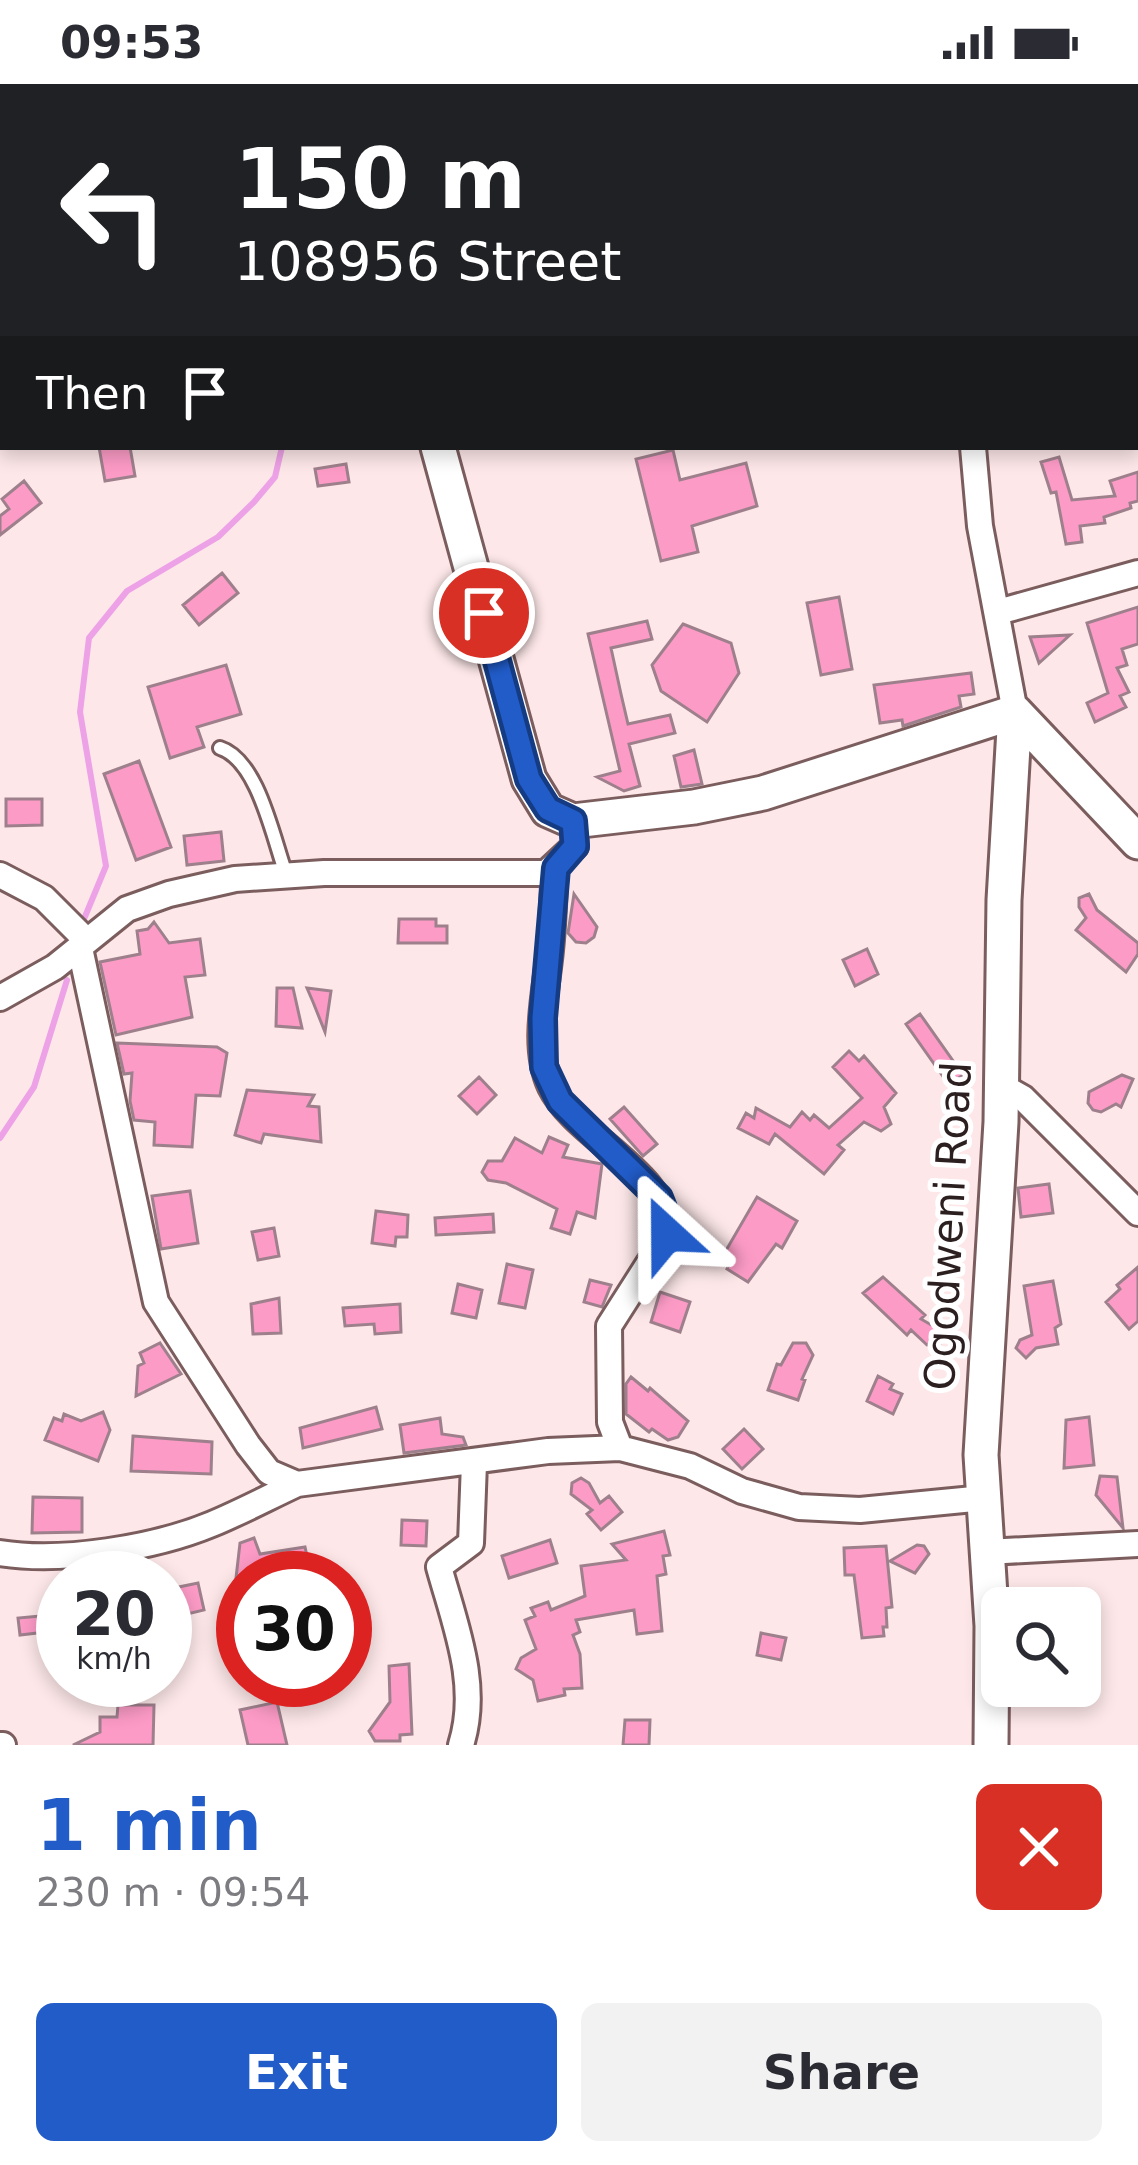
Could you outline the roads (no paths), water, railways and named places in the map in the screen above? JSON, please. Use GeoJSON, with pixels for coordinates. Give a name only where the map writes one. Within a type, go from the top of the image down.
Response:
{"type":"FeatureCollection","features":[{"type":"Feature","properties":{"kind":"street"},"geometry":{"type":"LineString","coordinates":[[439,450],[529,779],[548,809],[573,821],[694,807],[763,793],[1016,712]]}},
{"type":"Feature","properties":{"kind":"street"},"geometry":{"type":"LineString","coordinates":[[973,450],[980,526],[1016,712],[1130,826]]}},
{"type":"Feature","properties":{"kind":"street"},"geometry":{"type":"LineString","coordinates":[[998,612],[1138,573]]}},
{"type":"Feature","properties":{"kind":"street","name":"Ogodweni Road"},"geometry":{"type":"LineString","coordinates":[[991,1745],[992,1626],[981,1455],[1002,1086],[1004,900],[1016,712]]}},
{"type":"Feature","properties":{"kind":"street"},"geometry":{"type":"LineString","coordinates":[[0,998],[26,986],[128,909],[170,894],[235,879],[286,875],[524,876],[556,868],[575,846],[573,821]]}},
{"type":"Feature","properties":{"kind":"street"},"geometry":{"type":"LineString","coordinates":[[556,868],[543,1018],[544,1067],[560,1101],[659,1198],[668,1221],[667,1234],[609,1326],[610,1422],[620,1448]]}},
{"type":"Feature","properties":{"kind":"street"},"geometry":{"type":"LineString","coordinates":[[0,875],[44,898],[84,944],[156,1302],[248,1445],[269,1472],[297,1484]]}},
{"type":"Feature","properties":{"kind":"street"},"geometry":{"type":"LineString","coordinates":[[1002,1086],[1023,1098],[1138,1213]]}},
{"type":"Feature","properties":{"kind":"street"},"geometry":{"type":"LineString","coordinates":[[0,1553],[47,1557],[138,1544],[209,1525],[297,1484],[548,1451],[620,1448],[690,1466],[742,1491],[799,1507],[860,1510],[984,1498]]}},
{"type":"Feature","properties":{"kind":"street"},"geometry":{"type":"LineString","coordinates":[[460,1745],[469,1719],[468,1680],[440,1567],[471,1543],[474,1463]]}},
{"type":"Feature","properties":{"kind":"street"},"geometry":{"type":"LineString","coordinates":[[988,1552],[1138,1544]]}},
{"type":"Feature","properties":{"kind":"lane"},"geometry":{"type":"LineString","coordinates":[[220,748],[236,756],[249,771],[286,875]]}},
{"type":"Feature","properties":{"kind":"waterway"},"geometry":{"type":"LineString","coordinates":[[84,919],[106,866],[80,712],[89,638],[127,591],[218,537],[254,502],[275,477],[281,450]]}},
{"type":"Feature","properties":{"kind":"waterway"},"geometry":{"type":"LineString","coordinates":[[0,1138],[34,1087],[67,980]]}}]}
